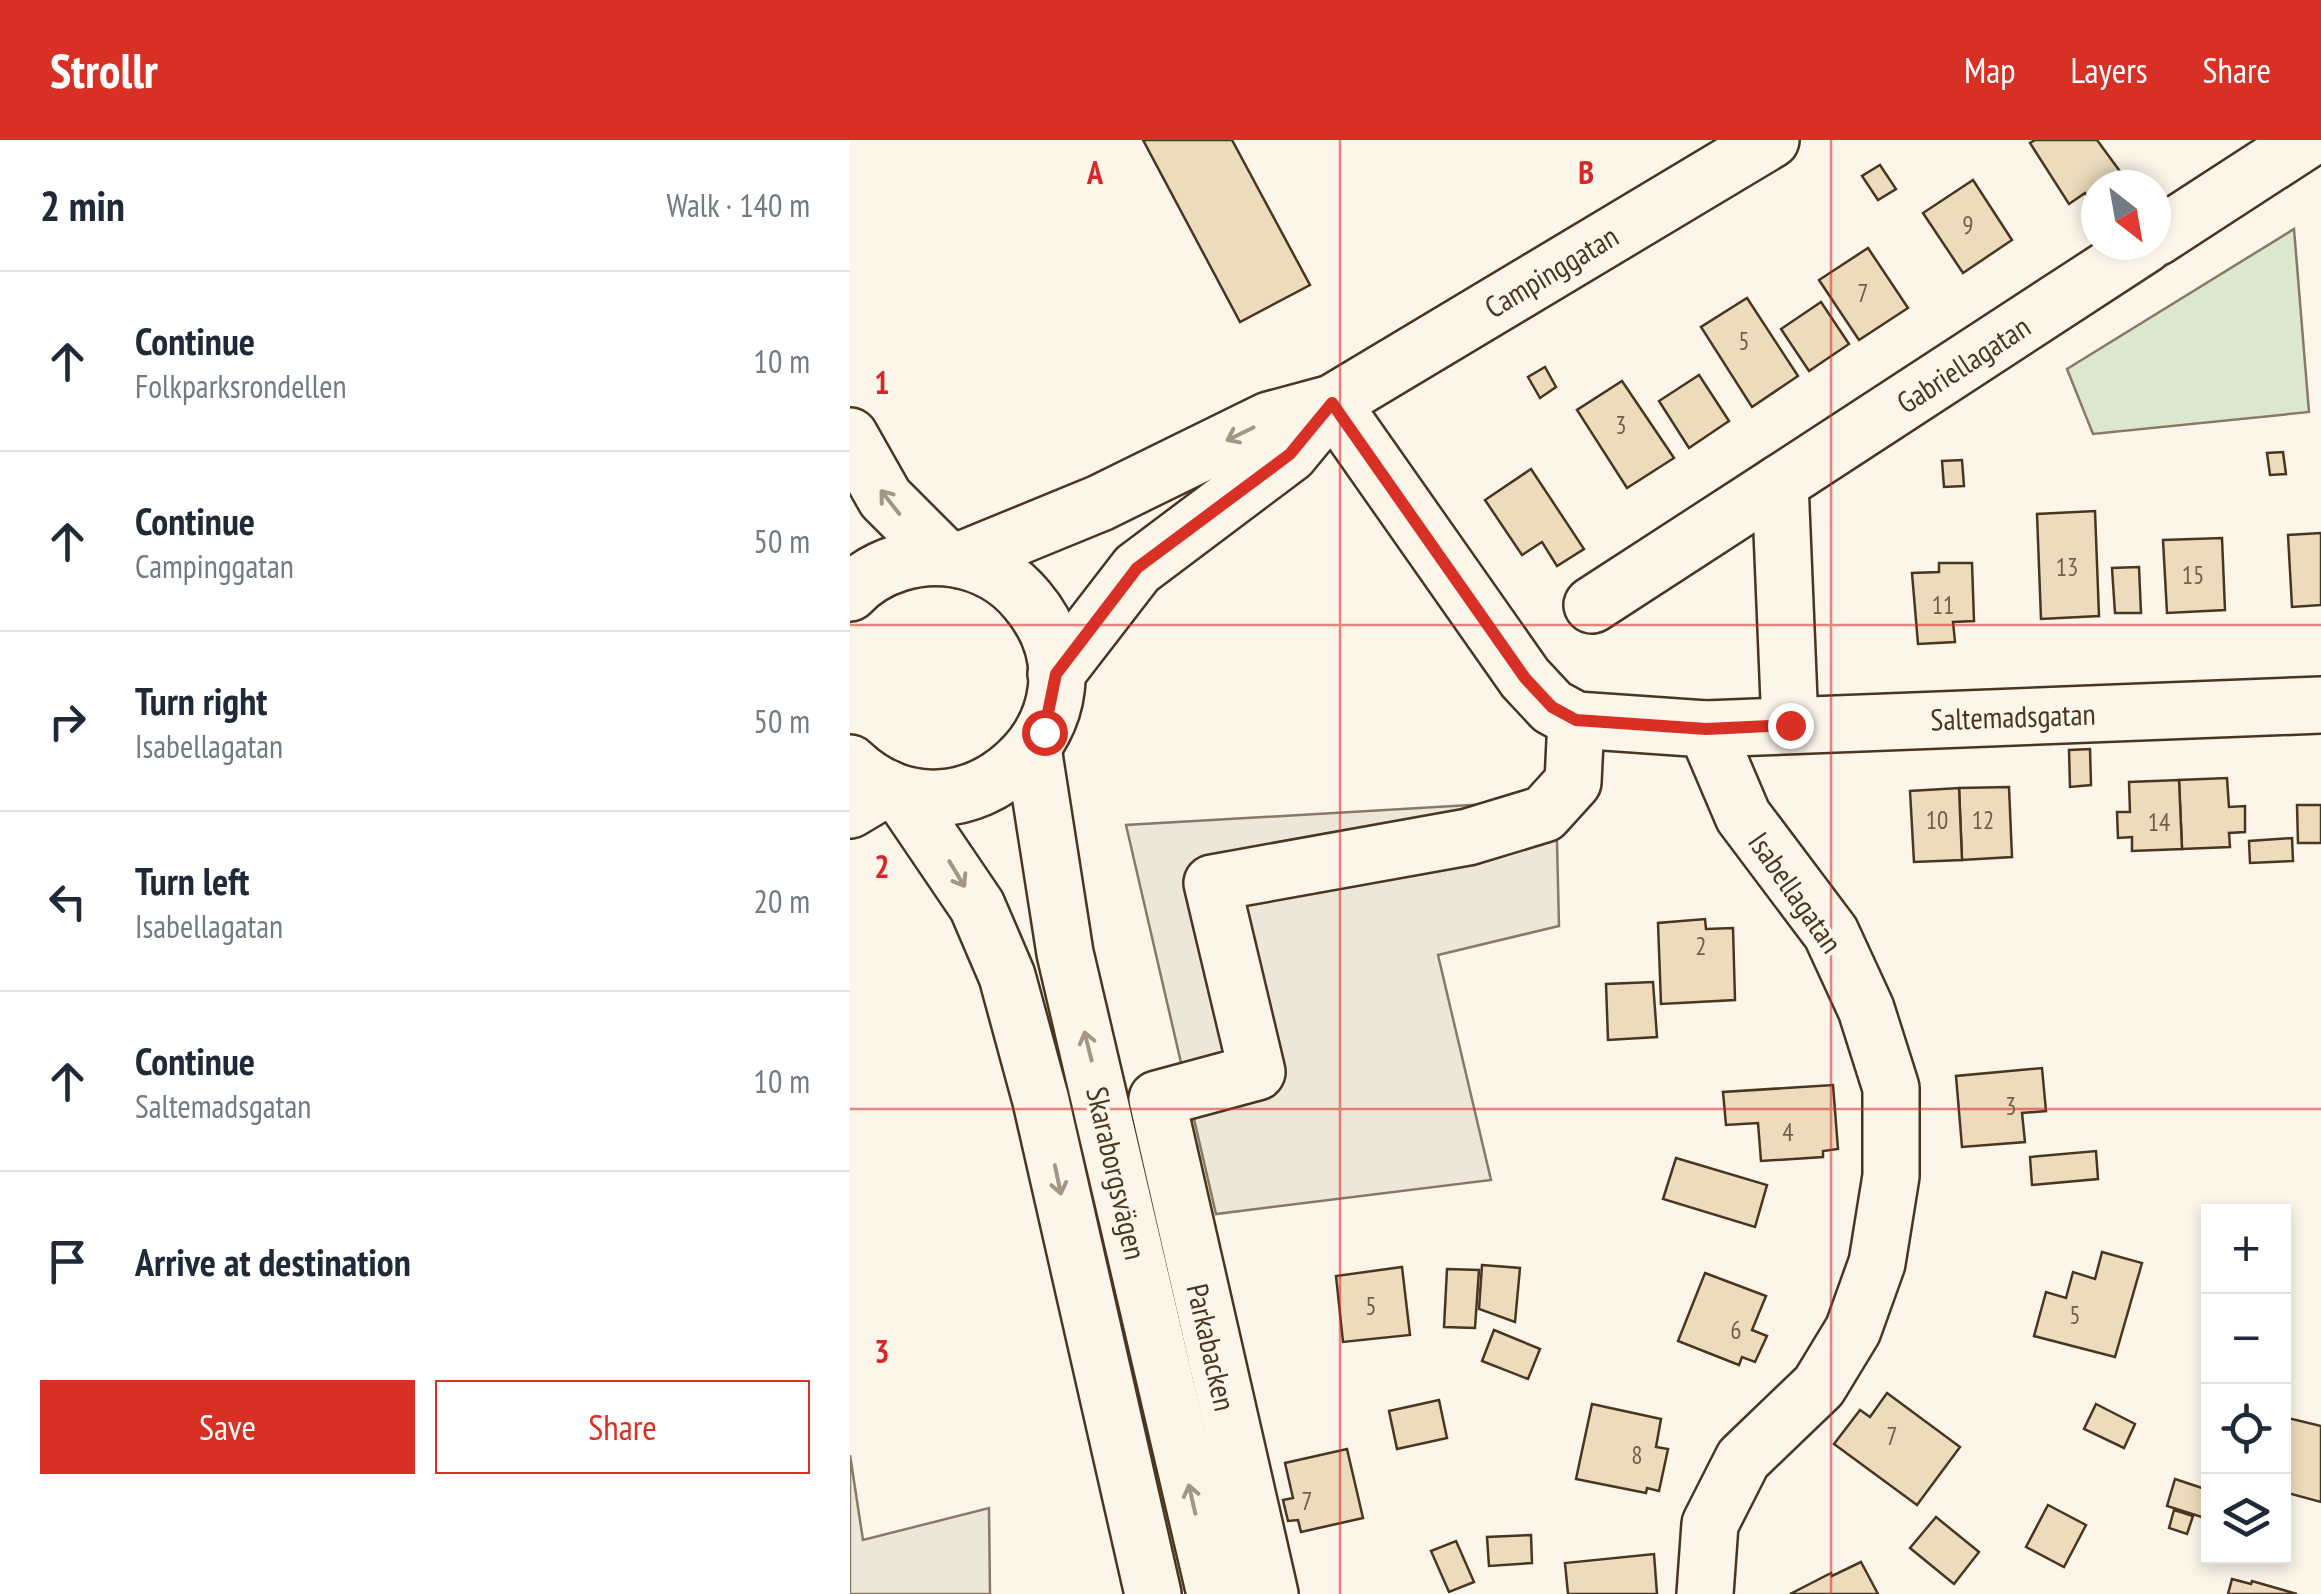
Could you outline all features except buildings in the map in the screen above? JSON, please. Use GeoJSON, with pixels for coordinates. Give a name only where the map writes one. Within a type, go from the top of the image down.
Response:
{"type":"FeatureCollection","features":[{"type":"Feature","properties":{"kind":"street","name":"Campinggatan"},"geometry":{"type":"LineString","coordinates":[[850,592],[891,566],[953,559],[1100,503],[1269,420],[1332,403],[1771,140]]}},
{"type":"Feature","properties":{"kind":"street"},"geometry":{"type":"LineString","coordinates":[[2171,228],[2307,140]]}},
{"type":"Feature","properties":{"kind":"street","name":"Gabriellagatan"},"geometry":{"type":"LineString","coordinates":[[1592,605],[2122,260]]}},
{"type":"Feature","properties":{"kind":"street","name":"Campinggatan"},"geometry":{"type":"LineString","coordinates":[[1056,674],[1137,568],[1290,454],[1332,403]]}},
{"type":"Feature","properties":{"kind":"street"},"geometry":{"type":"LineString","coordinates":[[1332,403],[1525,678],[1552,707],[1576,720],[1706,729]]}},
{"type":"Feature","properties":{"kind":"street"},"geometry":{"type":"LineString","coordinates":[[850,436],[885,498],[953,559],[1008,581],[1032,606],[1048,635],[1056,674],[1051,713],[1033,748],[1002,778],[964,795],[922,798],[872,789]]}},
{"type":"Feature","properties":{"kind":"street"},"geometry":{"type":"LineString","coordinates":[[1780,483],[1790,725]]}},
{"type":"Feature","properties":{"kind":"street","name":"Saltemadsgatan"},"geometry":{"type":"LineString","coordinates":[[1706,729],[2321,704]]}},
{"type":"Feature","properties":{"kind":"street","name":"Parkabacken"},"geometry":{"type":"LineString","coordinates":[[1270,1594],[1156,1098],[1257,1072],[1212,883],[1468,837],[1544,814],[1572,782],[1576,720]]}},
{"type":"Feature","properties":{"kind":"street","name":"Isabellagatan"},"geometry":{"type":"LineString","coordinates":[[1705,1594],[1710,1524],[1743,1459],[1820,1386],[1853,1330],[1877,1263],[1890,1176],[1891,1123],[1891,1088],[1866,1009],[1832,933],[1743,816],[1706,729]]}},
{"type":"Feature","properties":{"kind":"street","name":"Skaraborgsvägen"},"geometry":{"type":"LineString","coordinates":[[1033,748],[1065,953],[1215,1594]]}},
{"type":"Feature","properties":{"kind":"street","name":"Skaraborgsvägen"},"geometry":{"type":"LineString","coordinates":[[872,789],[977,906],[1007,976],[1041,1101],[1153,1594]]}},
{"type":"Feature","properties":{"kind":"green space"},"geometry":{"type":"Polygon","coordinates":[[[2294,229],[2309,412],[2093,434],[2067,369],[2294,229]]]}},
{"type":"Feature","properties":{"kind":"shaded area"},"geometry":{"type":"Polygon","coordinates":[[[1556,800],[1559,926],[1438,955],[1491,1180],[1216,1214],[1126,825],[1556,800]]]}},
{"type":"Feature","properties":{"kind":"shaded area"},"geometry":{"type":"Polygon","coordinates":[[[850,1455],[863,1540],[989,1508],[990,1594],[850,1594],[850,1455]]]}},
{"type":"Feature","properties":{"kind":"route"},"geometry":{"type":"LineString","coordinates":[[1044,732],[1055,694],[1056,674],[1137,568],[1290,454],[1332,403],[1525,678],[1552,707],[1576,720],[1706,729],[1790,725]]}}]}
